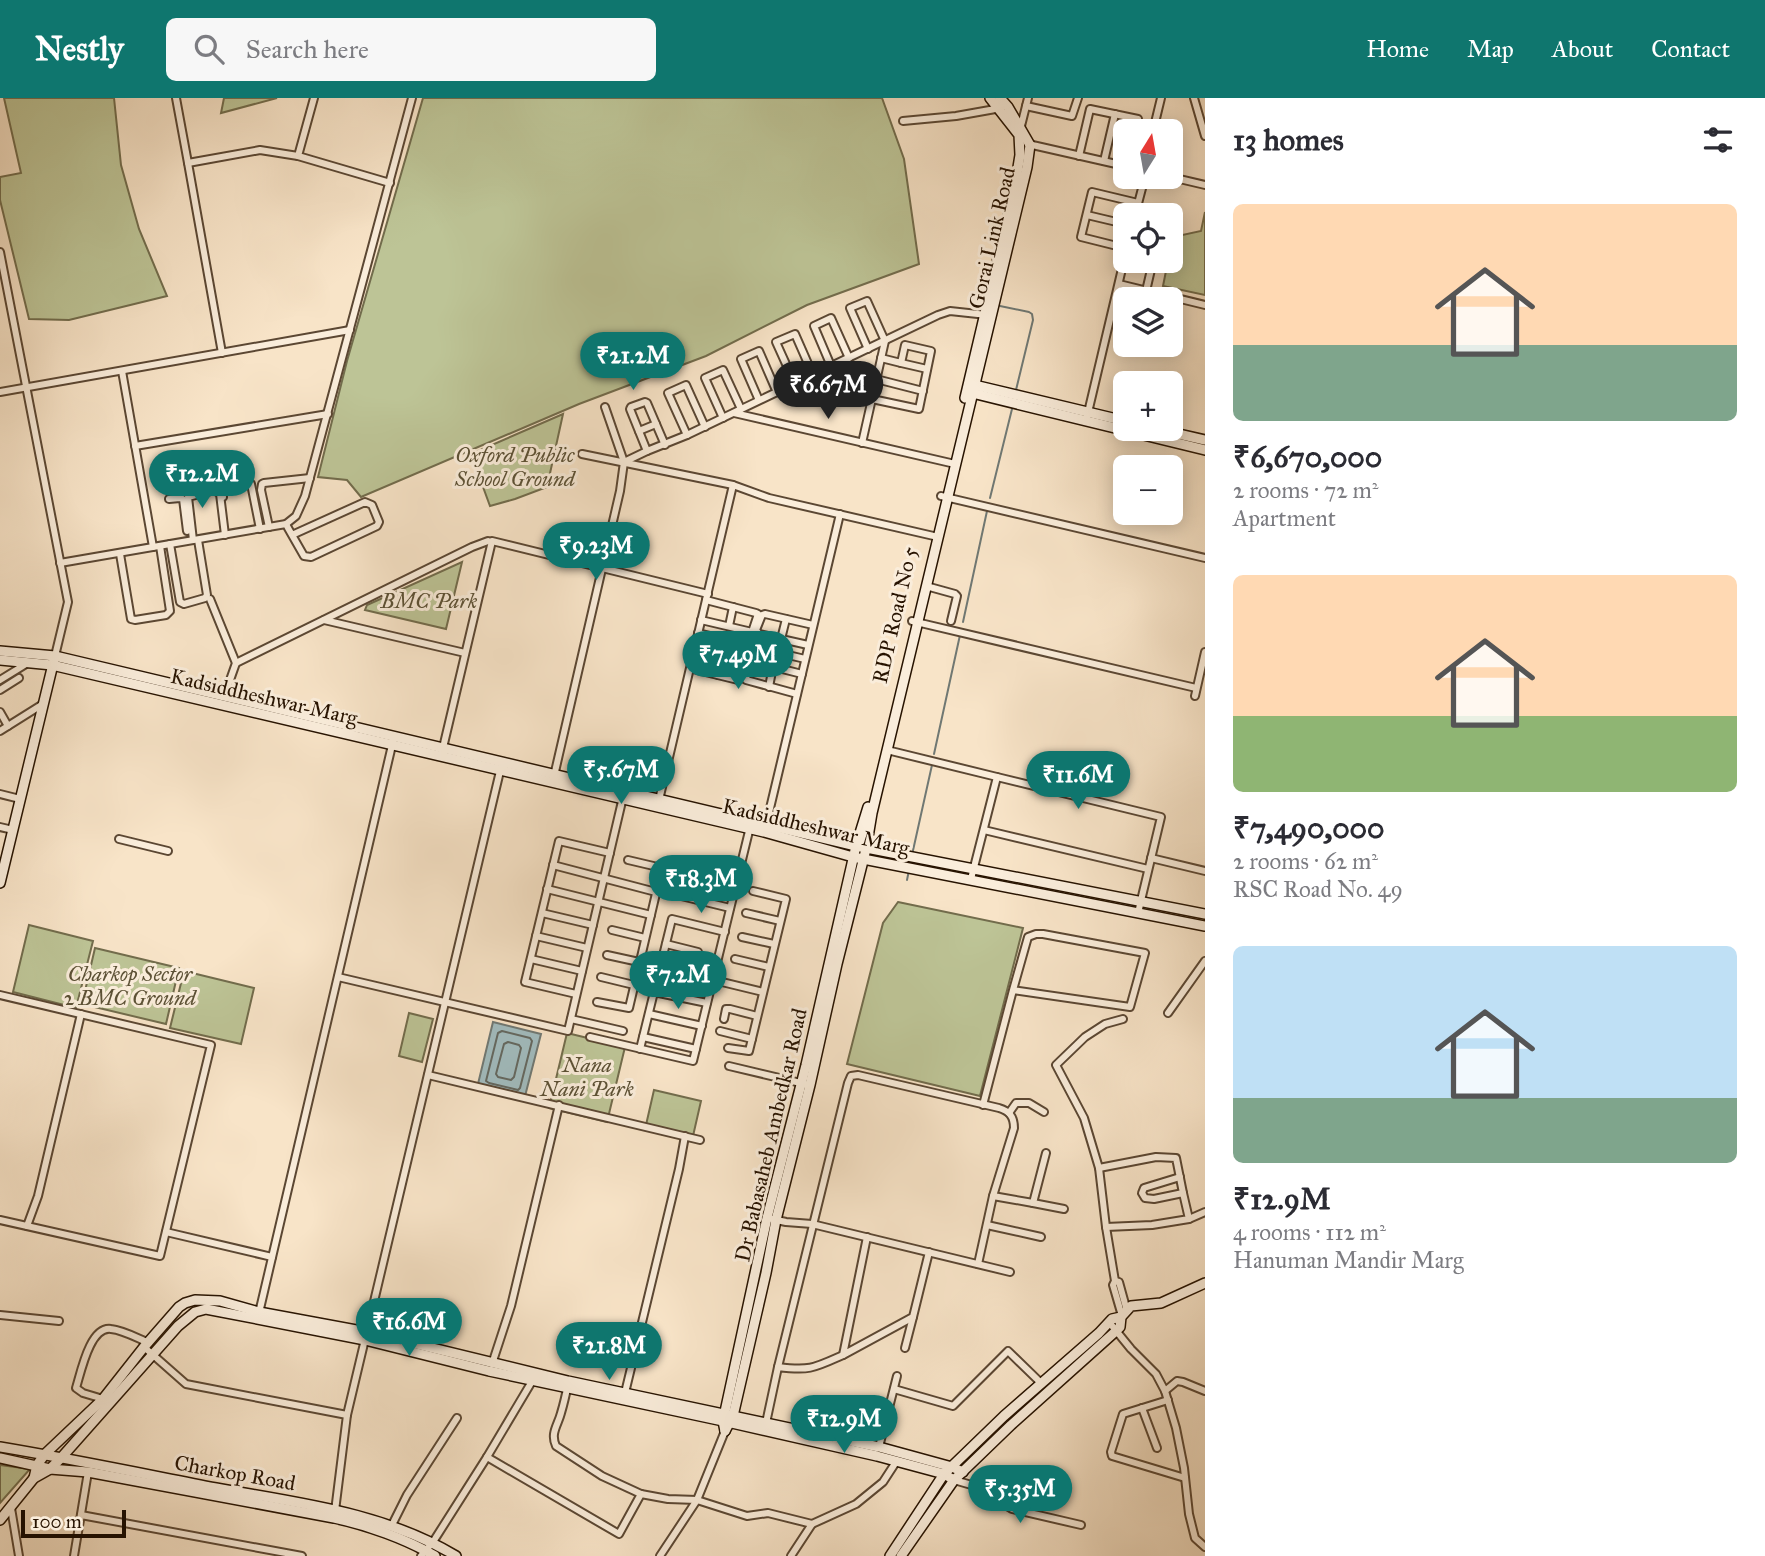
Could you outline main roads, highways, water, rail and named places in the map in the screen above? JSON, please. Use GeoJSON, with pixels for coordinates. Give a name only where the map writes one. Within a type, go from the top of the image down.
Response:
{"type":"FeatureCollection","features":[{"type":"Feature","properties":{"kind":"water"},"geometry":{"type":"Polygon","coordinates":[[[493,1022],[541,1034],[524,1100],[477,1088],[493,1022]]]}},
{"type":"Feature","properties":{"kind":"waterway"},"geometry":{"type":"LineString","coordinates":[[1000,306],[1032,314],[1033,320],[1016,390]]}},
{"type":"Feature","properties":{"kind":"waterway"},"geometry":{"type":"LineString","coordinates":[[990,498],[1012,409]]}},
{"type":"Feature","properties":{"kind":"waterway"},"geometry":{"type":"LineString","coordinates":[[963,622],[987,511]]}},
{"type":"Feature","properties":{"kind":"waterway"},"geometry":{"type":"LineString","coordinates":[[934,754],[960,635]]}},
{"type":"Feature","properties":{"kind":"waterway"},"geometry":{"type":"LineString","coordinates":[[912,855],[932,765]]}},
{"type":"Feature","properties":{"kind":"waterway"},"geometry":{"type":"LineString","coordinates":[[907,880],[909,870]]}},
{"type":"Feature","properties":{"kind":"park label","name":"Oxford Public School Ground"},"geometry":{"type":"Point","coordinates":[515,467]}},
{"type":"Feature","properties":{"kind":"park label","name":"BMC Park"},"geometry":{"type":"Point","coordinates":[429,601]}},
{"type":"Feature","properties":{"kind":"park label","name":"Charkop Sector 2 BMC Ground"},"geometry":{"type":"Point","coordinates":[130,986]}},
{"type":"Feature","properties":{"kind":"park label","name":"Nana Nani Park"},"geometry":{"type":"Point","coordinates":[587,1077]}}]}
